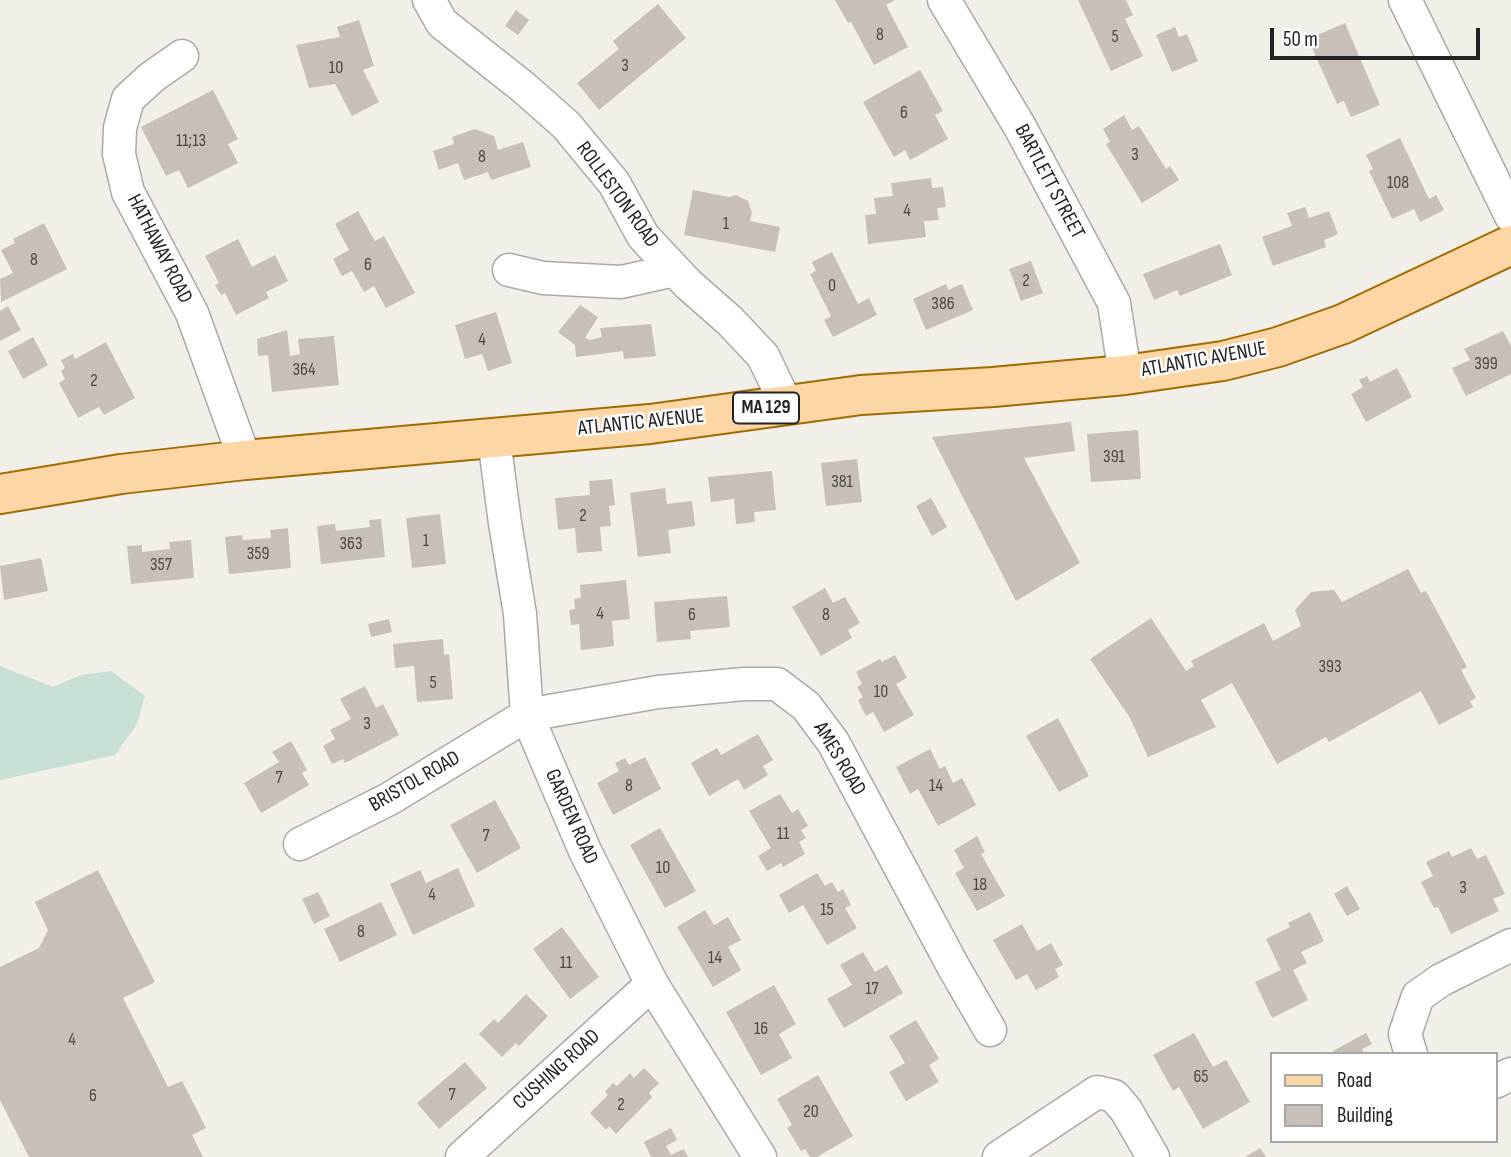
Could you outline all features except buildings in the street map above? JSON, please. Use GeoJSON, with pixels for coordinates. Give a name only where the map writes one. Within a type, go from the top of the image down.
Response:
{"type":"FeatureCollection","features":[{"type":"Feature","properties":{"kind":"main road","name":"ATLANTIC AVENUE"},"geometry":{"type":"LineString","coordinates":[[0,494],[121,474],[245,460],[650,424],[861,395],[1125,375],[1223,361],[1278,347],[1343,324],[1511,244]]}},
{"type":"Feature","properties":{"kind":"street","name":"ROLLESTON ROAD"},"geometry":{"type":"LineString","coordinates":[[429,0],[442,23],[566,125],[614,183],[643,236],[764,356],[787,406]]}},
{"type":"Feature","properties":{"kind":"street","name":"BARTLETT STREET"},"geometry":{"type":"LineString","coordinates":[[944,0],[1020,127],[1114,303],[1125,375]]}},
{"type":"Feature","properties":{"kind":"street"},"geometry":{"type":"LineString","coordinates":[[1405,0],[1511,215]]}},
{"type":"Feature","properties":{"kind":"street","name":"HATHAWAY ROAD"},"geometry":{"type":"LineString","coordinates":[[182,56],[152,77],[128,99],[120,128],[119,154],[128,192],[192,313],[245,460]]}},
{"type":"Feature","properties":{"kind":"street"},"geometry":{"type":"LineString","coordinates":[[509,270],[543,278],[621,282],[676,270]]}},
{"type":"Feature","properties":{"kind":"street","name":"GARDEN ROAD"},"geometry":{"type":"LineString","coordinates":[[494,439],[520,614],[527,715],[585,851],[652,984],[760,1157]]}},
{"type":"Feature","properties":{"kind":"street","name":"AMES ROAD"},"geometry":{"type":"LineString","coordinates":[[527,715],[658,692],[744,684],[777,684],[806,706],[833,742],[990,1030]]}},
{"type":"Feature","properties":{"kind":"street","name":"BRISTOL ROAD"},"geometry":{"type":"LineString","coordinates":[[300,844],[389,799],[527,715]]}},
{"type":"Feature","properties":{"kind":"street"},"geometry":{"type":"LineString","coordinates":[[1410,1052],[1405,1034],[1418,996],[1441,979],[1511,946]]}},
{"type":"Feature","properties":{"kind":"street","name":"CUSHING ROAD"},"geometry":{"type":"LineString","coordinates":[[462,1157],[652,984]]}},
{"type":"Feature","properties":{"kind":"street"},"geometry":{"type":"LineString","coordinates":[[999,1157],[1097,1092],[1114,1096],[1126,1110],[1153,1157]]}},
{"type":"Feature","properties":{"kind":"green space"},"geometry":{"type":"Polygon","coordinates":[[[0,666],[53,687],[81,675],[111,671],[145,696],[137,724],[115,755],[0,780],[0,666]]]}}]}
